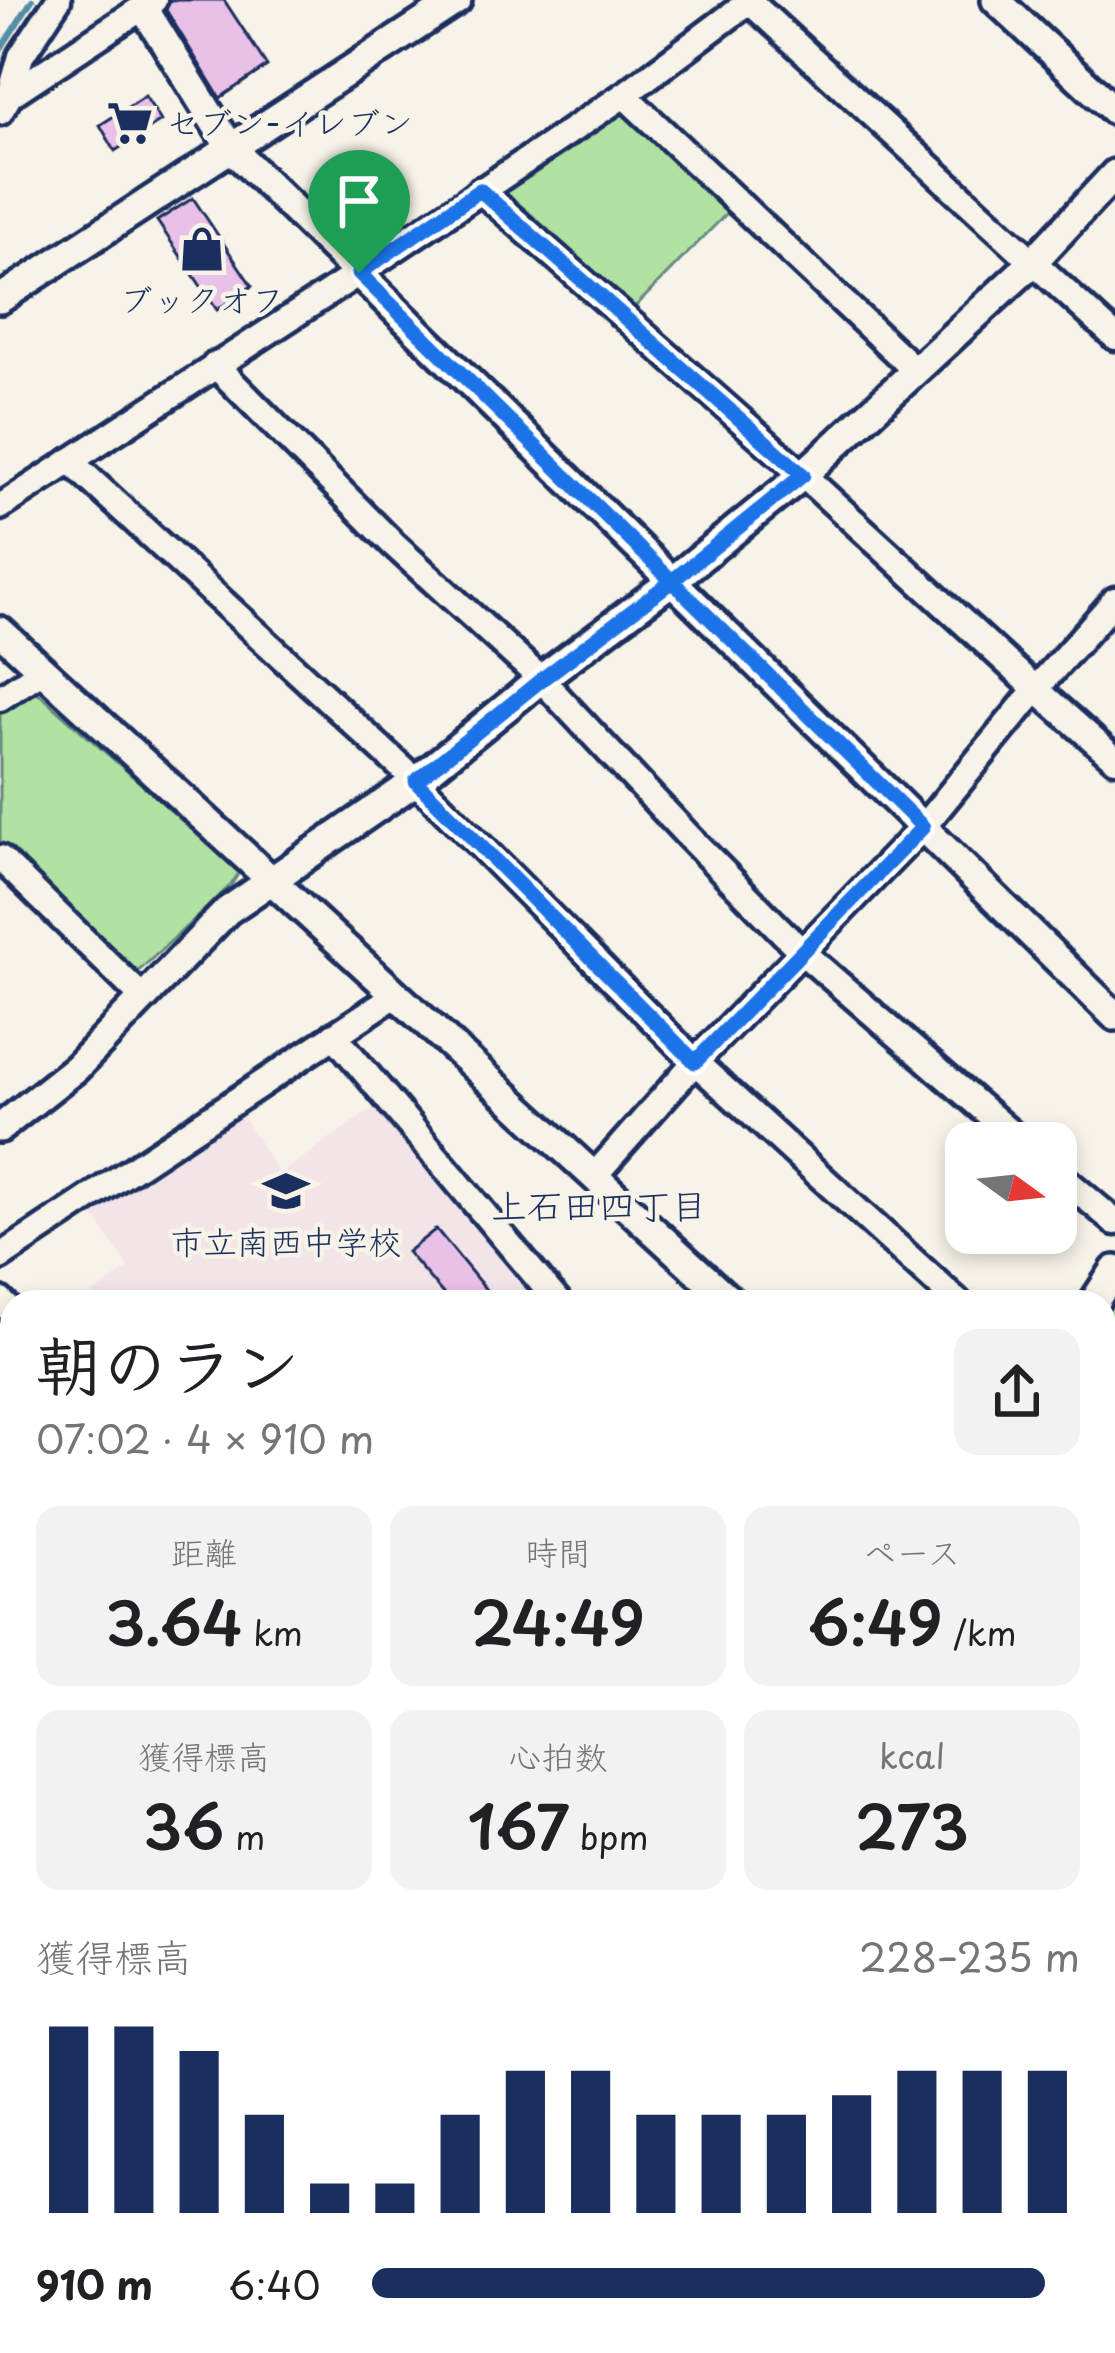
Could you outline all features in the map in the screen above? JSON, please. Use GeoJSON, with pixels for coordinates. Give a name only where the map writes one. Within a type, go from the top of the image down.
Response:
{"type":"FeatureCollection","features":[{"type":"Feature","properties":{"kind":"street"},"geometry":{"type":"LineString","coordinates":[[5,104],[21,56],[58,0]]}},
{"type":"Feature","properties":{"kind":"street"},"geometry":{"type":"LineString","coordinates":[[0,299],[457,0]]}},
{"type":"Feature","properties":{"kind":"street"},"geometry":{"type":"LineString","coordinates":[[996,0],[1115,111]]}},
{"type":"Feature","properties":{"kind":"street"},"geometry":{"type":"LineString","coordinates":[[0,507],[624,95],[749,1],[1115,337]]}},
{"type":"Feature","properties":{"kind":"street"},"geometry":{"type":"LineString","coordinates":[[5,104],[148,3],[230,147],[1115,1016]]}},
{"type":"Feature","properties":{"kind":"street"},"geometry":{"type":"LineString","coordinates":[[624,95],[916,370]]}},
{"type":"Feature","properties":{"kind":"street"},"geometry":{"type":"LineString","coordinates":[[4,1118],[76,1068],[227,911],[416,781],[803,475],[1032,263],[1115,174]]}},
{"type":"Feature","properties":{"kind":"street"},"geometry":{"type":"LineString","coordinates":[[480,190],[1115,759]]}},
{"type":"Feature","properties":{"kind":"street"},"geometry":{"type":"LineString","coordinates":[[215,365],[393,544],[541,680],[802,952],[998,1122]]}},
{"type":"Feature","properties":{"kind":"street"},"geometry":{"type":"LineString","coordinates":[[70,461],[416,781],[695,1062],[945,1290]]}},
{"type":"Feature","properties":{"kind":"street"},"geometry":{"type":"LineString","coordinates":[[594,1175],[695,1062],[923,827],[1115,600]]}},
{"type":"Feature","properties":{"kind":"street"},"geometry":{"type":"LineString","coordinates":[[0,631],[717,1290]]}},
{"type":"Feature","properties":{"kind":"street"},"geometry":{"type":"LineString","coordinates":[[0,698],[43,670]]}},
{"type":"Feature","properties":{"kind":"street"},"geometry":{"type":"LineString","coordinates":[[0,858],[142,998]]}},
{"type":"Feature","properties":{"kind":"street"},"geometry":{"type":"LineString","coordinates":[[0,1257],[397,994]]}},
{"type":"Feature","properties":{"kind":"street"},"geometry":{"type":"LineString","coordinates":[[334,1035],[547,1290]]}},
{"type":"Feature","properties":{"kind":"street"},"geometry":{"type":"LineString","coordinates":[[1077,1190],[1115,1222]]}},
{"type":"Feature","properties":{"kind":"shaded area","name":"市立南西中学校"},"geometry":{"type":"Polygon","coordinates":[[[382,1102],[539,1290],[99,1290],[129,1268],[88,1207],[241,1114],[279,1174],[382,1102]]]}},
{"type":"Feature","properties":{"kind":"green space"},"geometry":{"type":"Polygon","coordinates":[[[621,106],[728,212],[632,310],[497,191],[621,106]]]}},
{"type":"Feature","properties":{"kind":"green space"},"geometry":{"type":"Polygon","coordinates":[[[28,684],[240,871],[231,885],[128,981],[0,852],[0,702],[28,684]]]}},
{"type":"Feature","properties":{"kind":"building"},"geometry":{"type":"Polygon","coordinates":[[[170,0],[224,0],[267,66],[220,98],[166,10],[170,0]]]}},
{"type":"Feature","properties":{"kind":"building"},"geometry":{"type":"Polygon","coordinates":[[[145,96],[161,121],[115,151],[100,125],[145,96]]]}},
{"type":"Feature","properties":{"kind":"building"},"geometry":{"type":"Polygon","coordinates":[[[193,198],[252,286],[217,310],[157,221],[193,198]]]}},
{"type":"Feature","properties":{"kind":"building"},"geometry":{"type":"Polygon","coordinates":[[[436,1229],[486,1290],[440,1290],[407,1252],[436,1229]]]}},
{"type":"Feature","properties":{"kind":"waterway"},"geometry":{"type":"LineString","coordinates":[[0,50],[32,0]]}},
{"type":"Feature","properties":{"kind":"place","name":"セブン-イレブン"},"geometry":{"type":"Point","coordinates":[130,123]}},
{"type":"Feature","properties":{"kind":"place","name":"ブックオフ"},"geometry":{"type":"Point","coordinates":[202,249]}},
{"type":"Feature","properties":{"kind":"place","name":"市立南西中学校"},"geometry":{"type":"Point","coordinates":[286,1191]}},
{"type":"Feature","properties":{"kind":"district","name":"上石田四丁目"},"geometry":{"type":"Point","coordinates":[599,1206]}},
{"type":"Feature","properties":{"kind":"route"},"geometry":{"type":"LineString","coordinates":[[359,273],[480,190],[803,475],[672,581],[923,827],[695,1062],[416,781],[672,581],[359,273]]}}]}
